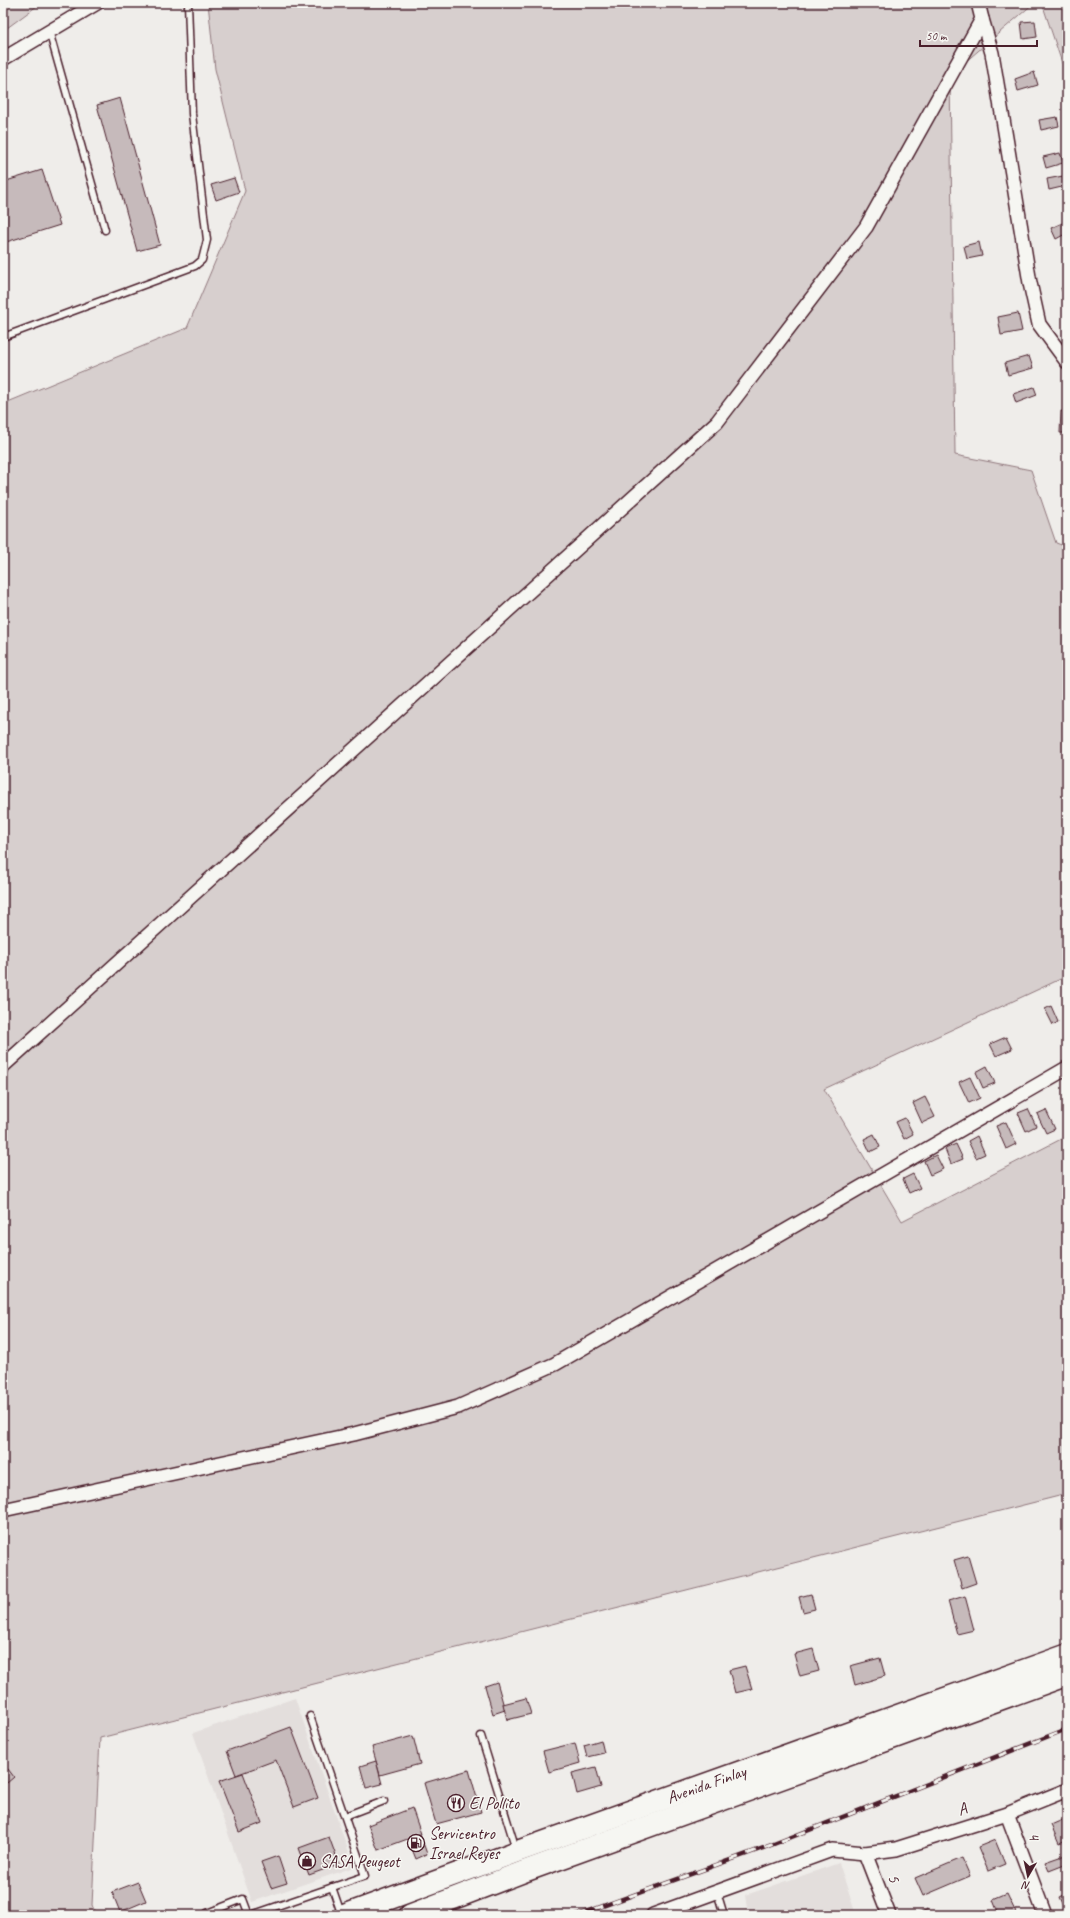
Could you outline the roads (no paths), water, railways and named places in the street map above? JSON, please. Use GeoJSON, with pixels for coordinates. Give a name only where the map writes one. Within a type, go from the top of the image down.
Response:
{"type":"FeatureCollection","features":[{"type":"Feature","properties":{"kind":"highway","name":"Avenida Finlay"},"geometry":{"type":"LineString","coordinates":[[410,1915],[520,1862],[1067,1655]]}},
{"type":"Feature","properties":{"kind":"highway","name":"Avenida Finlay"},"geometry":{"type":"LineString","coordinates":[[345,1915],[520,1862],[1067,1675]]}},
{"type":"Feature","properties":{"kind":"street"},"geometry":{"type":"LineString","coordinates":[[3,59],[97,3]]}},
{"type":"Feature","properties":{"kind":"street"},"geometry":{"type":"LineString","coordinates":[[978,3],[992,53],[1030,283],[1040,324],[1067,362]]}},
{"type":"Feature","properties":{"kind":"street"},"geometry":{"type":"LineString","coordinates":[[3,1066],[717,422],[866,227],[982,19]]}},
{"type":"Feature","properties":{"kind":"street"},"geometry":{"type":"LineString","coordinates":[[3,1510],[354,1434],[458,1407],[555,1364],[1067,1068]]}},
{"type":"Feature","properties":{"kind":"street","name":"A"},"geometry":{"type":"LineString","coordinates":[[653,1915],[832,1850],[865,1853],[896,1849],[1007,1814],[1067,1790]]}},
{"type":"Feature","properties":{"kind":"street","name":"4"},"geometry":{"type":"LineString","coordinates":[[1007,1814],[1045,1915]]}},
{"type":"Feature","properties":{"kind":"street","name":"5"},"geometry":{"type":"LineString","coordinates":[[865,1853],[889,1915]]}},
{"type":"Feature","properties":{"kind":"lane"},"geometry":{"type":"LineString","coordinates":[[3,337],[195,266],[202,260],[207,240],[192,114],[188,3]]}},
{"type":"Feature","properties":{"kind":"lane"},"geometry":{"type":"LineString","coordinates":[[49,31],[105,230]]}},
{"type":"Feature","properties":{"kind":"lane"},"geometry":{"type":"LineString","coordinates":[[208,1915],[207,1912],[243,1899],[250,1915],[365,1876],[310,1716]]}},
{"type":"Feature","properties":{"kind":"lane"},"geometry":{"type":"LineString","coordinates":[[481,1736],[520,1862]]}},
{"type":"Feature","properties":{"kind":"lane"},"geometry":{"type":"LineString","coordinates":[[345,1816],[384,1801]]}},
{"type":"Feature","properties":{"kind":"lane"},"geometry":{"type":"LineString","coordinates":[[332,1887],[342,1915]]}},
{"type":"Feature","properties":{"kind":"lane"},"geometry":{"type":"LineString","coordinates":[[717,1892],[724,1915]]}},
{"type":"Feature","properties":{"kind":"railway"},"geometry":{"type":"LineString","coordinates":[[578,1915],[766,1847],[1067,1729]]}},
{"type":"Feature","properties":{"kind":"place","name":"El Pollito"},"geometry":{"type":"Point","coordinates":[456,1803]}},
{"type":"Feature","properties":{"kind":"place","name":"Servicentro Israel Reyes"},"geometry":{"type":"Point","coordinates":[416,1843]}},
{"type":"Feature","properties":{"kind":"place","name":"SASA Peugeot"},"geometry":{"type":"Point","coordinates":[307,1861]}}]}
